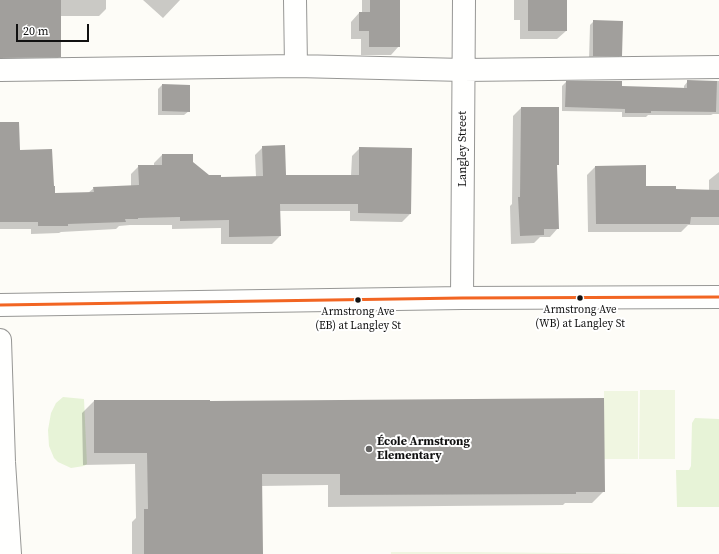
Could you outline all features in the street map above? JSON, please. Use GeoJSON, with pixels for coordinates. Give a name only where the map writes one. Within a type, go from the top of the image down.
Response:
{"type":"FeatureCollection","features":[{"type":"Feature","properties":{"kind":"street"},"geometry":{"type":"LineString","coordinates":[[295,0],[296,66]]}},
{"type":"Feature","properties":{"kind":"street","name":"Langley Street"},"geometry":{"type":"LineString","coordinates":[[462,298],[464,0]]}},
{"type":"Feature","properties":{"kind":"street"},"geometry":{"type":"LineString","coordinates":[[0,70],[296,66],[464,70],[719,67]]}},
{"type":"Feature","properties":{"kind":"street"},"geometry":{"type":"LineString","coordinates":[[0,305],[462,298],[719,297]]}},
{"type":"Feature","properties":{"kind":"street"},"geometry":{"type":"LineString","coordinates":[[0,340],[2,462],[10,554]]}},
{"type":"Feature","properties":{"kind":"green space"},"geometry":{"type":"Polygon","coordinates":[[[640,390],[675,390],[675,459],[639,459],[640,390]]]}},
{"type":"Feature","properties":{"kind":"green space"},"geometry":{"type":"Polygon","coordinates":[[[604,391],[638,391],[638,459],[604,459],[604,391]]]}},
{"type":"Feature","properties":{"kind":"green space"},"geometry":{"type":"Polygon","coordinates":[[[63,397],[84,399],[87,464],[84,466],[71,468],[58,462],[54,458],[49,446],[48,430],[51,413],[56,403],[63,397]]]}},
{"type":"Feature","properties":{"kind":"green space"},"geometry":{"type":"Polygon","coordinates":[[[695,418],[719,419],[719,507],[677,507],[676,470],[689,470],[691,466],[692,423],[695,418]]]}},
{"type":"Feature","properties":{"kind":"green space"},"geometry":{"type":"Polygon","coordinates":[[[391,552],[473,552],[653,554],[391,554],[391,552]]]}},
{"type":"Feature","properties":{"kind":"building"},"geometry":{"type":"Polygon","coordinates":[[[0,0],[61,0],[61,57],[0,58],[0,0]]]}},
{"type":"Feature","properties":{"kind":"building"},"geometry":{"type":"Polygon","coordinates":[[[370,0],[400,0],[400,47],[369,47],[369,31],[359,31],[359,12],[370,12],[370,0]]]}},
{"type":"Feature","properties":{"kind":"building"},"geometry":{"type":"Polygon","coordinates":[[[528,0],[567,0],[567,31],[528,31],[528,0]]]}},
{"type":"Feature","properties":{"kind":"building"},"geometry":{"type":"Polygon","coordinates":[[[593,20],[623,21],[622,56],[593,56],[593,20]]]}},
{"type":"Feature","properties":{"kind":"building"},"geometry":{"type":"Polygon","coordinates":[[[687,80],[717,81],[716,112],[651,111],[651,113],[625,113],[625,109],[565,107],[566,81],[622,81],[622,86],[687,88],[687,80]]]}},
{"type":"Feature","properties":{"kind":"building"},"geometry":{"type":"Polygon","coordinates":[[[162,84],[190,85],[190,112],[162,111],[162,84]]]}},
{"type":"Feature","properties":{"kind":"building"},"geometry":{"type":"Polygon","coordinates":[[[521,107],[559,107],[559,165],[557,165],[559,229],[544,229],[544,235],[520,236],[518,197],[520,197],[521,107]]]}},
{"type":"Feature","properties":{"kind":"building"},"geometry":{"type":"Polygon","coordinates":[[[0,122],[19,122],[20,150],[52,149],[55,193],[94,192],[93,187],[139,185],[138,165],[162,165],[162,154],[193,154],[193,162],[209,175],[221,175],[221,177],[263,176],[262,146],[285,145],[286,175],[359,175],[359,147],[412,148],[411,214],[358,213],[358,204],[280,204],[281,236],[229,237],[229,220],[180,221],[180,217],[125,219],[126,222],[68,224],[68,226],[38,226],[38,222],[0,222],[0,122]]]}},
{"type":"Feature","properties":{"kind":"building"},"geometry":{"type":"Polygon","coordinates":[[[646,165],[646,186],[676,186],[676,189],[719,190],[719,217],[691,217],[690,224],[596,224],[595,166],[646,165]]]}},
{"type":"Feature","properties":{"kind":"building"},"geometry":{"type":"Polygon","coordinates":[[[604,398],[605,492],[576,492],[576,494],[340,495],[340,474],[262,474],[263,554],[144,554],[144,509],[148,509],[147,453],[94,453],[94,400],[210,401],[604,398]]]}},
{"type":"Feature","properties":{"kind":"transit line"},"geometry":{"type":"LineString","coordinates":[[0,305],[462,298],[719,297]]}},
{"type":"Feature","properties":{"kind":"place","name":"Armstrong Ave (WB) at Langley St"},"geometry":{"type":"Point","coordinates":[580,298]}},
{"type":"Feature","properties":{"kind":"place","name":"Armstrong Ave (EB) at Langley St"},"geometry":{"type":"Point","coordinates":[358,300]}},
{"type":"Feature","properties":{"kind":"place","name":"École Armstrong Elementary"},"geometry":{"type":"Point","coordinates":[369,449]}}]}
